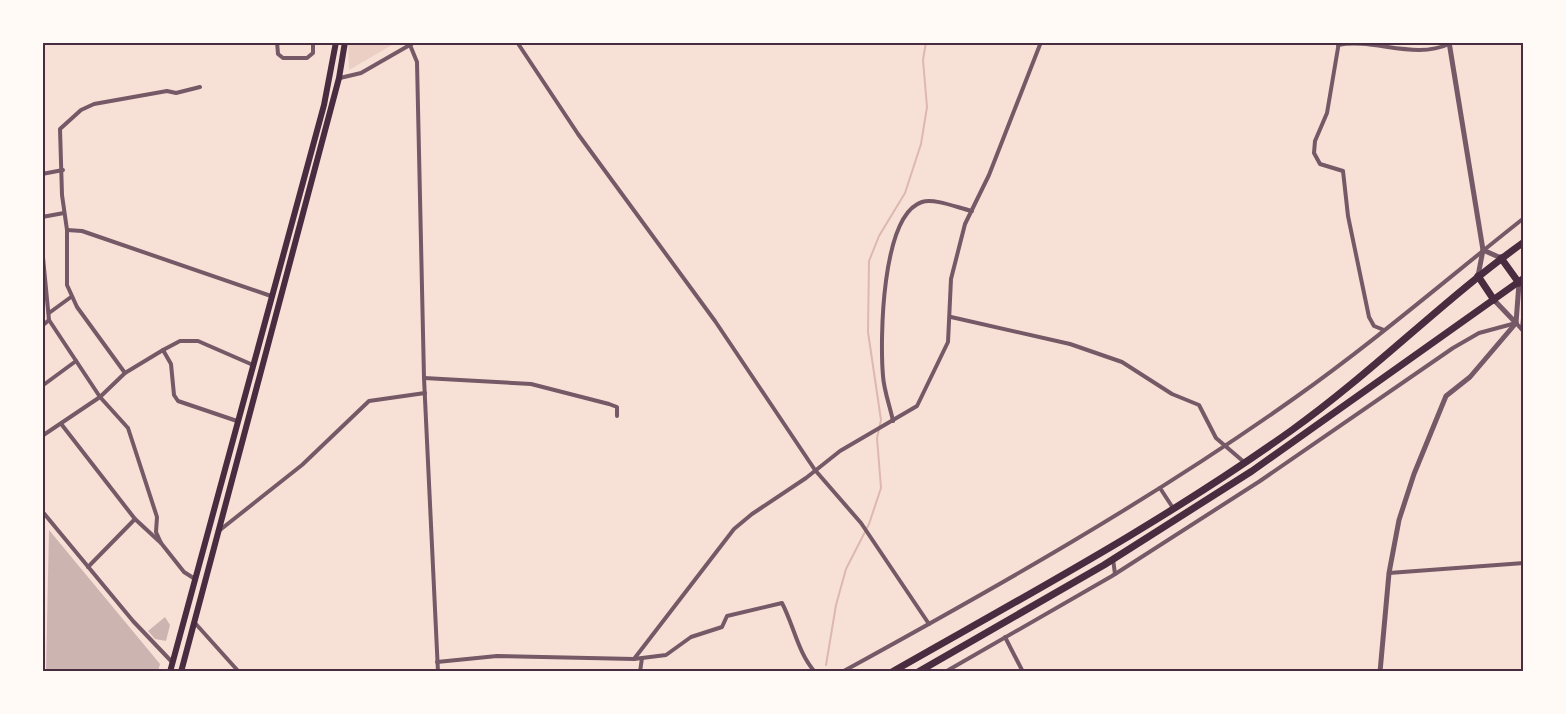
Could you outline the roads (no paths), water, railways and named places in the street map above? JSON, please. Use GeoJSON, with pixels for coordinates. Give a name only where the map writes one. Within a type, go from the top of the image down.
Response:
{"type":"FeatureCollection","features":[{"type":"Feature","properties":{"kind":"highway"},"geometry":{"type":"LineString","coordinates":[[892,672],[1173,508],[1292,430],[1350,386],[1478,276],[1524,242]]}},
{"type":"Feature","properties":{"kind":"highway"},"geometry":{"type":"LineString","coordinates":[[918,672],[1113,559],[1299,440],[1522,280],[1501,258]]}},
{"type":"Feature","properties":{"kind":"highway"},"geometry":{"type":"LineString","coordinates":[[1478,276],[1494,300]]}},
{"type":"Feature","properties":{"kind":"main road"},"geometry":{"type":"LineString","coordinates":[[170,672],[324,105],[336,42]]}},
{"type":"Feature","properties":{"kind":"main road"},"geometry":{"type":"LineString","coordinates":[[181,672],[216,532],[339,78],[345,42]]}},
{"type":"Feature","properties":{"kind":"street"},"geometry":{"type":"LineString","coordinates":[[277,42],[278,54],[283,58],[306,57],[313,53],[313,42]]}},
{"type":"Feature","properties":{"kind":"street"},"geometry":{"type":"LineString","coordinates":[[339,78],[361,73],[415,42]]}},
{"type":"Feature","properties":{"kind":"street"},"geometry":{"type":"LineString","coordinates":[[517,42],[578,134],[722,331],[815,470],[861,523],[929,624]]}},
{"type":"Feature","properties":{"kind":"street"},"geometry":{"type":"LineString","coordinates":[[634,659],[734,529],[869,432],[917,406],[948,342],[951,317],[951,279],[963,233],[989,175],[1041,42]]}},
{"type":"Feature","properties":{"kind":"street"},"geometry":{"type":"LineString","coordinates":[[1385,330],[1374,326],[1369,317],[1348,216],[1343,171],[1320,164],[1314,153],[1315,141],[1327,113],[1338,43],[1380,48],[1439,49],[1449,43],[1483,250],[1478,276]]}},
{"type":"Feature","properties":{"kind":"street"},"geometry":{"type":"LineString","coordinates":[[410,45],[417,62],[424,378],[438,672]]}},
{"type":"Feature","properties":{"kind":"street"},"geometry":{"type":"LineString","coordinates":[[125,373],[71,297],[66,268],[67,230],[64,213],[60,129],[81,110],[104,102],[167,91],[176,93],[200,87]]}},
{"type":"Feature","properties":{"kind":"street"},"geometry":{"type":"LineString","coordinates":[[42,174],[63,170]]}},
{"type":"Feature","properties":{"kind":"street"},"geometry":{"type":"LineString","coordinates":[[893,421],[883,377],[882,318],[887,268],[894,239],[910,210],[919,203],[927,201],[972,211]]}},
{"type":"Feature","properties":{"kind":"street"},"geometry":{"type":"LineString","coordinates":[[42,217],[64,213]]}},
{"type":"Feature","properties":{"kind":"street"},"geometry":{"type":"LineString","coordinates":[[842,672],[1074,542],[1224,446],[1296,397],[1385,330],[1524,218]]}},
{"type":"Feature","properties":{"kind":"street"},"geometry":{"type":"LineString","coordinates":[[67,230],[82,231],[272,297]]}},
{"type":"Feature","properties":{"kind":"street"},"geometry":{"type":"LineString","coordinates":[[42,247],[49,320],[100,397],[128,428],[157,517],[156,532],[161,543]]}},
{"type":"Feature","properties":{"kind":"street"},"geometry":{"type":"LineString","coordinates":[[1483,250],[1501,258]]}},
{"type":"Feature","properties":{"kind":"street"},"geometry":{"type":"LineString","coordinates":[[1380,672],[1389,573],[1400,520],[1414,474],[1446,396],[1470,377],[1516,323],[1522,280]]}},
{"type":"Feature","properties":{"kind":"street"},"geometry":{"type":"LineString","coordinates":[[49,313],[71,297]]}},
{"type":"Feature","properties":{"kind":"street"},"geometry":{"type":"LineString","coordinates":[[1494,300],[1523,331]]}},
{"type":"Feature","properties":{"kind":"street"},"geometry":{"type":"LineString","coordinates":[[1523,331],[1524,308]]}},
{"type":"Feature","properties":{"kind":"street"},"geometry":{"type":"LineString","coordinates":[[951,317],[1070,344],[1122,362],[1172,393],[1199,405],[1216,438],[1244,462]]}},
{"type":"Feature","properties":{"kind":"street"},"geometry":{"type":"LineString","coordinates":[[42,326],[49,320]]}},
{"type":"Feature","properties":{"kind":"street"},"geometry":{"type":"LineString","coordinates":[[945,672],[1115,573],[1279,469],[1452,348],[1479,333],[1516,323]]}},
{"type":"Feature","properties":{"kind":"street"},"geometry":{"type":"LineString","coordinates":[[42,436],[62,425],[100,397],[125,373],[180,341],[198,340],[253,365]]}},
{"type":"Feature","properties":{"kind":"street"},"geometry":{"type":"LineString","coordinates":[[163,350],[171,364],[174,395],[178,401],[237,421]]}},
{"type":"Feature","properties":{"kind":"street"},"geometry":{"type":"LineString","coordinates":[[42,386],[76,361]]}},
{"type":"Feature","properties":{"kind":"street"},"geometry":{"type":"LineString","coordinates":[[424,378],[531,384],[609,404],[617,407],[617,416]]}},
{"type":"Feature","properties":{"kind":"street"},"geometry":{"type":"LineString","coordinates":[[216,532],[302,465],[369,401],[425,393]]}},
{"type":"Feature","properties":{"kind":"street"},"geometry":{"type":"LineString","coordinates":[[62,425],[135,519],[161,543],[184,572],[196,579]]}},
{"type":"Feature","properties":{"kind":"street"},"geometry":{"type":"LineString","coordinates":[[1160,488],[1173,508]]}},
{"type":"Feature","properties":{"kind":"street"},"geometry":{"type":"LineString","coordinates":[[42,527],[43,512]]}},
{"type":"Feature","properties":{"kind":"street"},"geometry":{"type":"LineString","coordinates":[[43,512],[140,629],[173,663]]}},
{"type":"Feature","properties":{"kind":"street"},"geometry":{"type":"LineString","coordinates":[[88,567],[135,519]]}},
{"type":"Feature","properties":{"kind":"street"},"geometry":{"type":"LineString","coordinates":[[1113,559],[1115,573]]}},
{"type":"Feature","properties":{"kind":"street"},"geometry":{"type":"LineString","coordinates":[[1389,573],[1524,563]]}},
{"type":"Feature","properties":{"kind":"street"},"geometry":{"type":"LineString","coordinates":[[1056,593],[1068,601]]}},
{"type":"Feature","properties":{"kind":"street"},"geometry":{"type":"LineString","coordinates":[[437,662],[496,656],[634,659],[666,654],[692,637],[722,627],[727,616],[782,603],[794,636],[803,649],[807,664],[815,672]]}},
{"type":"Feature","properties":{"kind":"street"},"geometry":{"type":"LineString","coordinates":[[194,622],[239,672]]}},
{"type":"Feature","properties":{"kind":"street"},"geometry":{"type":"LineString","coordinates":[[1005,638],[1023,672]]}},
{"type":"Feature","properties":{"kind":"street"},"geometry":{"type":"LineString","coordinates":[[640,672],[642,658]]}},
{"type":"Feature","properties":{"kind":"waterway"},"geometry":{"type":"LineString","coordinates":[[826,665],[836,605],[846,569],[869,524],[881,488],[877,438],[881,420],[868,332],[869,261],[879,236],[905,193],[921,144],[927,107],[923,60],[926,42]]}}]}
